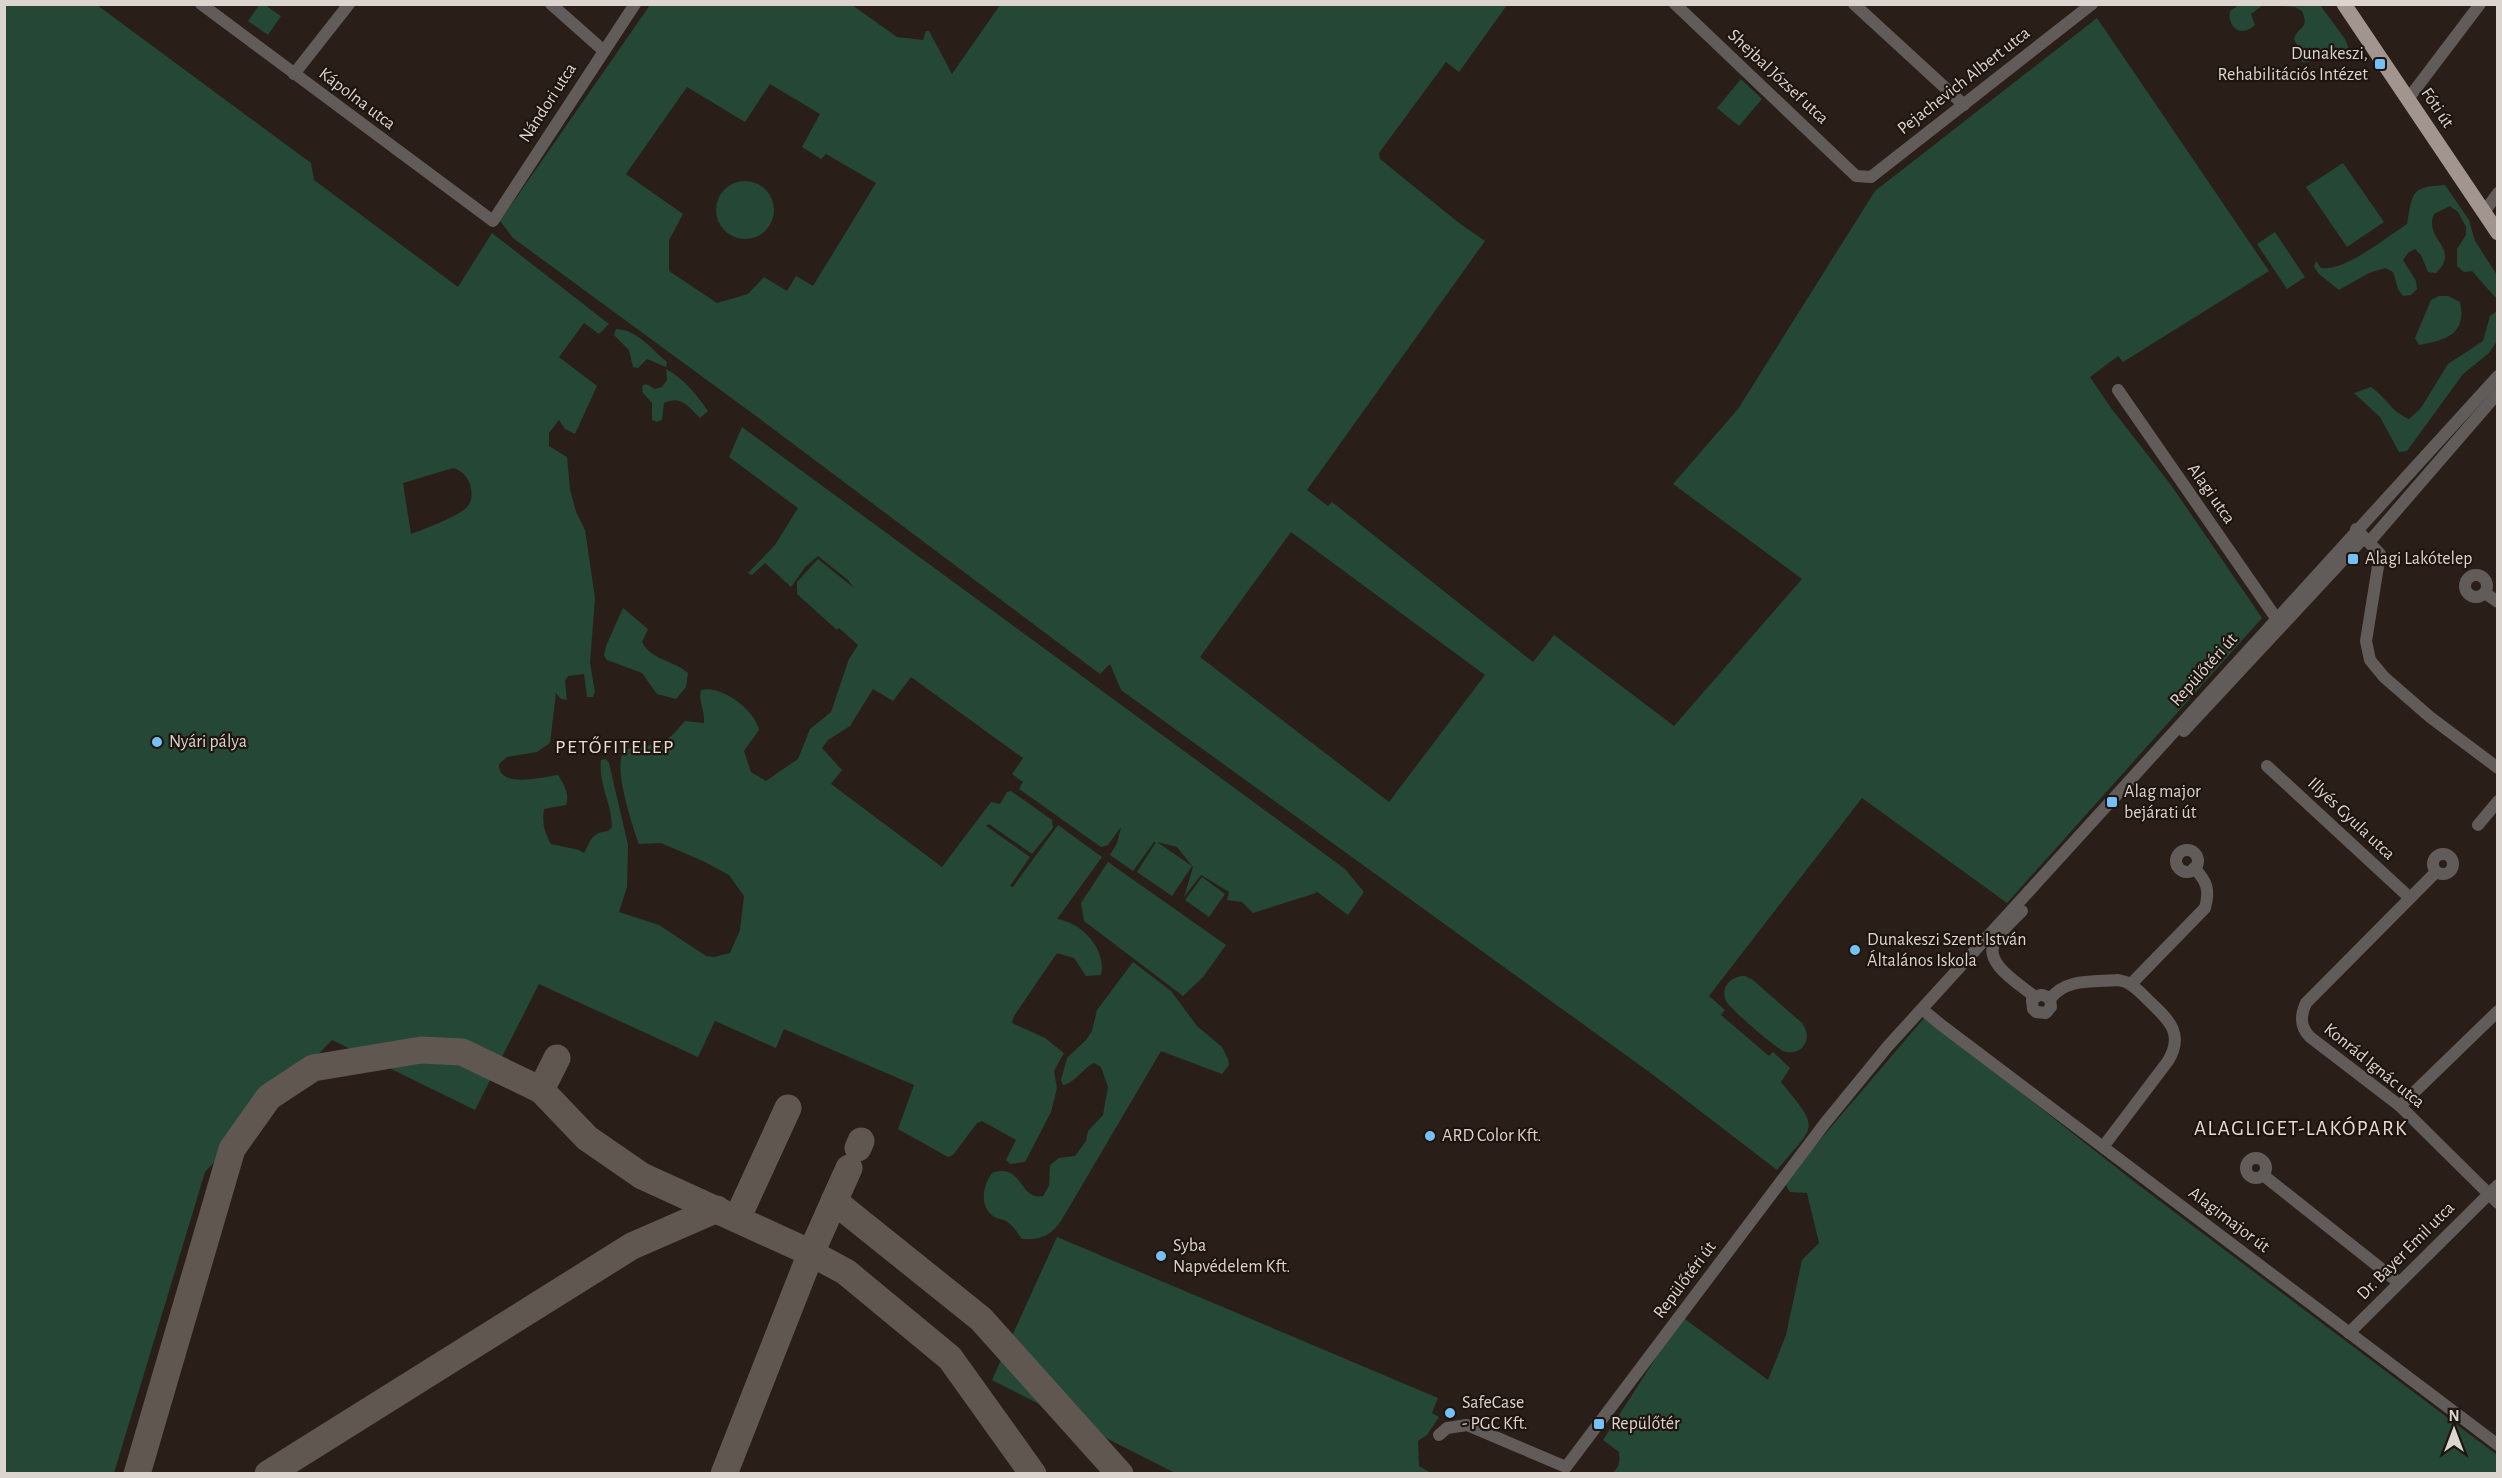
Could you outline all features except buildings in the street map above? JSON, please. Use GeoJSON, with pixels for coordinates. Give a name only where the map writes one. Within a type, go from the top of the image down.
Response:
{"type":"FeatureCollection","features":[{"type":"Feature","properties":{"kind":"main road","name":"Fóti út"},"geometry":{"type":"LineString","coordinates":[[2344,4],[2498,233]]}},
{"type":"Feature","properties":{"kind":"street","name":"Kápolna utca"},"geometry":{"type":"LineString","coordinates":[[201,4],[493,221]]}},
{"type":"Feature","properties":{"kind":"street"},"geometry":{"type":"LineString","coordinates":[[294,74],[349,4]]}},
{"type":"Feature","properties":{"kind":"street"},"geometry":{"type":"LineString","coordinates":[[551,4],[604,51]]}},
{"type":"Feature","properties":{"kind":"street","name":"Nándori utca"},"geometry":{"type":"LineString","coordinates":[[493,221],[635,4]]}},
{"type":"Feature","properties":{"kind":"street","name":"Shejbal József utca"},"geometry":{"type":"LineString","coordinates":[[1675,4],[1856,176]]}},
{"type":"Feature","properties":{"kind":"street"},"geometry":{"type":"LineString","coordinates":[[1854,4],[1964,105]]}},
{"type":"Feature","properties":{"kind":"street"},"geometry":{"type":"LineString","coordinates":[[2069,4],[2080,14]]}},
{"type":"Feature","properties":{"kind":"street","name":"Pejachevich Albert utca"},"geometry":{"type":"LineString","coordinates":[[1856,176],[1871,177],[2092,4]]}},
{"type":"Feature","properties":{"kind":"street"},"geometry":{"type":"LineString","coordinates":[[2408,99],[2480,4]]}},
{"type":"Feature","properties":{"kind":"street"},"geometry":{"type":"LineString","coordinates":[[2484,212],[2498,193]]}},
{"type":"Feature","properties":{"kind":"street","name":"Repülőtéri út"},"geometry":{"type":"LineString","coordinates":[[1439,1435],[1447,1428],[1467,1425],[1566,1467],[1826,1123],[1888,1046],[2356,529],[2498,376]]}},
{"type":"Feature","properties":{"kind":"street","name":"Alagi utca"},"geometry":{"type":"LineString","coordinates":[[2118,390],[2276,618]]}},
{"type":"Feature","properties":{"kind":"street"},"geometry":{"type":"LineString","coordinates":[[2103,1148],[2174,1052],[2176,1042],[2171,1023],[2132,984],[2118,980],[2066,984],[2057,989],[2050,999],[2051,1007],[2046,1013],[2036,1012],[2033,1009],[2032,1000],[2035,997],[1998,966],[1993,953],[1994,941],[2118,802],[2365,542],[2498,393]]}},
{"type":"Feature","properties":{"kind":"street"},"geometry":{"type":"LineString","coordinates":[[2356,529],[2365,542],[2380,554],[2366,641],[2370,660],[2430,717],[2498,768]]}},
{"type":"Feature","properties":{"kind":"street"},"geometry":{"type":"LineString","coordinates":[[2485,593],[2498,602]]}},
{"type":"Feature","properties":{"kind":"street","name":"Illyés Gyula utca"},"geometry":{"type":"LineString","coordinates":[[2266,766],[2410,898]]}},
{"type":"Feature","properties":{"kind":"street"},"geometry":{"type":"LineString","coordinates":[[2478,825],[2498,801]]}},
{"type":"Feature","properties":{"kind":"street"},"geometry":{"type":"LineString","coordinates":[[2132,984],[2205,908],[2209,894],[2205,879],[2194,868]]}},
{"type":"Feature","properties":{"kind":"street","name":"Konrád Ignác utca"},"geometry":{"type":"LineString","coordinates":[[2436,872],[2306,1003],[2302,1012],[2304,1031],[2400,1106],[2494,1194]]}},
{"type":"Feature","properties":{"kind":"street"},"geometry":{"type":"LineString","coordinates":[[1939,990],[1934,1004],[1940,1024]]}},
{"type":"Feature","properties":{"kind":"street"},"geometry":{"type":"LineString","coordinates":[[1922,1009],[1940,1024]]}},
{"type":"Feature","properties":{"kind":"street"},"geometry":{"type":"LineString","coordinates":[[2400,1106],[2498,1011]]}},
{"type":"Feature","properties":{"kind":"street","name":"Alagimajor út"},"geometry":{"type":"LineString","coordinates":[[1940,1024],[2498,1445]]}},
{"type":"Feature","properties":{"kind":"street"},"geometry":{"type":"LineString","coordinates":[[2263,1175],[2398,1282]]}},
{"type":"Feature","properties":{"kind":"street","name":"Dr. Bayer Emil utca"},"geometry":{"type":"LineString","coordinates":[[2349,1333],[2398,1282],[2494,1194]]}},
{"type":"Feature","properties":{"kind":"green space"},"geometry":{"type":"Polygon","coordinates":[[[5,4],[97,5],[311,163],[314,180],[458,287],[492,233],[609,324],[599,334],[584,323],[559,357],[597,386],[575,434],[565,429],[559,420],[549,433],[549,446],[567,457],[570,489],[576,512],[585,530],[595,598],[590,663],[595,692],[593,697],[587,697],[584,674],[568,676],[565,681],[567,700],[561,699],[556,693],[550,743],[537,752],[507,757],[499,764],[501,772],[513,779],[558,775],[566,790],[567,801],[566,805],[544,809],[545,831],[551,844],[584,853],[595,835],[608,831],[612,827],[601,769],[601,760],[606,759],[609,763],[628,845],[627,887],[619,912],[659,925],[706,956],[714,957],[730,953],[740,930],[744,896],[729,875],[705,862],[661,843],[639,844],[624,796],[620,768],[621,757],[629,749],[665,741],[685,721],[704,723],[700,694],[701,690],[709,689],[727,695],[745,707],[756,723],[759,730],[744,751],[751,772],[766,781],[798,759],[810,729],[831,712],[849,659],[858,645],[839,628],[837,630],[797,594],[797,582],[818,559],[854,588],[848,580],[818,556],[806,566],[791,587],[765,563],[752,575],[748,573],[775,545],[798,508],[729,457],[742,427],[1345,869],[1364,892],[1348,915],[1316,891],[1316,893],[1253,913],[1242,902],[1227,900],[1229,892],[1201,875],[1184,897],[1193,867],[1177,847],[1157,842],[1192,866],[1172,896],[1137,872],[1156,842],[1133,871],[1110,855],[1117,843],[1121,827],[1108,845],[1101,847],[1019,789],[1023,782],[1012,774],[1023,758],[911,677],[893,701],[873,689],[850,726],[828,740],[822,748],[842,770],[831,784],[942,867],[991,802],[1000,804],[1007,792],[1011,791],[1052,820],[1053,828],[1032,854],[989,824],[986,826],[1030,857],[1010,886],[1013,887],[1058,825],[1102,857],[1057,919],[1075,925],[1090,938],[1100,956],[1101,975],[1086,976],[1074,958],[1057,953],[1014,1016],[1012,1023],[1045,1038],[1064,1053],[1054,1071],[1057,1088],[1051,1112],[1025,1162],[1010,1164],[1006,1160],[1016,1140],[982,1121],[977,1123],[953,1155],[948,1157],[898,1129],[914,1085],[784,1029],[776,1048],[715,1021],[698,1057],[539,984],[475,1110],[332,1040],[205,1172],[114,1473],[5,1473],[5,4]],[[456,469],[403,483],[411,534],[450,518],[469,505],[472,496],[470,484],[467,478],[456,469]]]}},
{"type":"Feature","properties":{"kind":"green space"},"geometry":{"type":"Polygon","coordinates":[[[260,4],[281,16],[268,35],[248,21],[260,4]]]}},
{"type":"Feature","properties":{"kind":"green space"},"geometry":{"type":"Polygon","coordinates":[[[650,5],[852,5],[897,37],[923,40],[926,31],[929,31],[952,74],[1000,5],[1507,5],[1459,72],[1446,62],[1379,153],[1380,159],[1459,223],[1485,241],[1307,490],[1328,506],[1332,502],[1533,662],[1554,635],[1674,726],[1802,579],[1673,484],[1738,409],[1875,191],[2097,18],[2269,271],[2123,362],[2118,356],[2090,377],[2111,408],[2171,485],[2262,618],[2007,903],[1862,798],[1709,996],[1725,1010],[1721,1015],[1769,1056],[1773,1052],[1790,1068],[1781,1082],[1803,1110],[1809,1127],[1800,1143],[1777,1170],[1652,1074],[1121,690],[1110,664],[1100,674],[756,416],[513,238],[500,221],[650,5]],[[770,84],[745,122],[687,87],[626,174],[683,214],[669,240],[669,271],[717,303],[748,294],[764,277],[787,291],[796,276],[813,286],[876,183],[826,154],[821,159],[802,147],[820,114],[770,84]],[[1291,532],[1200,657],[1389,802],[1485,675],[1291,532]]]}},
{"type":"Feature","properties":{"kind":"green space"},"geometry":{"type":"Polygon","coordinates":[[[2239,5],[2263,5],[2251,14],[2255,25],[2245,31],[2236,29],[2231,22],[2230,11],[2239,5]]]}},
{"type":"Feature","properties":{"kind":"green space"},"geometry":{"type":"Polygon","coordinates":[[[2270,5],[2320,5],[2345,39],[2353,59],[2350,60],[2336,50],[2311,61],[2302,62],[2301,53],[2294,39],[2305,21],[2302,11],[2295,7],[2270,5]]]}},
{"type":"Feature","properties":{"kind":"green space"},"geometry":{"type":"Polygon","coordinates":[[[1741,79],[1762,99],[1739,126],[1717,108],[1741,79]]]}},
{"type":"Feature","properties":{"kind":"green space"},"geometry":{"type":"Polygon","coordinates":[[[2343,163],[2384,222],[2347,247],[2306,187],[2343,163]]]}},
{"type":"Feature","properties":{"kind":"green space"},"geometry":{"type":"Polygon","coordinates":[[[739,181],[751,181],[766,189],[774,204],[774,216],[766,231],[751,239],[739,239],[724,231],[716,216],[716,204],[724,189],[739,181]]]}},
{"type":"Feature","properties":{"kind":"green space"},"geometry":{"type":"Polygon","coordinates":[[[2445,185],[2469,220],[2475,241],[2497,275],[2497,297],[2472,271],[2464,272],[2457,266],[2457,249],[2466,235],[2466,227],[2458,212],[2450,206],[2434,214],[2432,223],[2433,231],[2444,250],[2445,257],[2436,273],[2428,272],[2421,255],[2415,249],[2403,260],[2416,281],[2417,289],[2411,295],[2403,296],[2398,289],[2393,272],[2385,268],[2369,273],[2339,290],[2314,267],[2316,261],[2321,268],[2341,265],[2365,252],[2407,224],[2415,193],[2425,187],[2445,185]]]}},
{"type":"Feature","properties":{"kind":"green space"},"geometry":{"type":"Polygon","coordinates":[[[2275,232],[2305,277],[2287,289],[2257,244],[2275,232]]]}},
{"type":"Feature","properties":{"kind":"green space"},"geometry":{"type":"Polygon","coordinates":[[[2439,296],[2448,296],[2460,302],[2460,322],[2452,334],[2446,338],[2419,345],[2415,338],[2431,300],[2439,296]]]}},
{"type":"Feature","properties":{"kind":"green space"},"geometry":{"type":"Polygon","coordinates":[[[2497,311],[2497,341],[2489,353],[2463,374],[2407,451],[2399,452],[2380,417],[2354,393],[2371,387],[2397,412],[2409,419],[2421,408],[2448,364],[2483,341],[2490,316],[2497,311]]]}},
{"type":"Feature","properties":{"kind":"green space"},"geometry":{"type":"Polygon","coordinates":[[[616,329],[638,336],[667,362],[666,367],[647,359],[638,368],[633,367],[629,350],[614,335],[616,329]]]}},
{"type":"Feature","properties":{"kind":"green space"},"geometry":{"type":"Polygon","coordinates":[[[666,369],[689,387],[708,411],[700,418],[684,403],[675,400],[664,403],[662,420],[657,422],[652,420],[652,403],[643,393],[642,386],[646,384],[655,389],[662,387],[667,380],[666,369]]]}},
{"type":"Feature","properties":{"kind":"green space"},"geometry":{"type":"Polygon","coordinates":[[[623,608],[648,629],[642,642],[651,653],[688,673],[686,687],[676,699],[657,694],[642,673],[607,660],[604,656],[606,646],[623,608]]]}},
{"type":"Feature","properties":{"kind":"green space"},"geometry":{"type":"Polygon","coordinates":[[[1108,862],[1226,945],[1203,977],[1183,996],[1084,921],[1081,903],[1108,862]]]}},
{"type":"Feature","properties":{"kind":"green space"},"geometry":{"type":"Polygon","coordinates":[[[1202,877],[1225,894],[1209,917],[1185,900],[1202,877]]]}},
{"type":"Feature","properties":{"kind":"green space"},"geometry":{"type":"Polygon","coordinates":[[[1133,962],[1171,991],[1197,1026],[1222,1047],[1229,1065],[1222,1074],[1161,1051],[1061,1221],[1044,1236],[1022,1239],[1009,1223],[989,1212],[984,1201],[986,1183],[992,1173],[1002,1171],[1015,1177],[1029,1193],[1043,1196],[1049,1186],[1050,1165],[1059,1158],[1075,1156],[1086,1141],[1088,1131],[1103,1115],[1108,1087],[1101,1067],[1094,1063],[1067,1084],[1063,1085],[1061,1080],[1067,1058],[1086,1040],[1092,1031],[1097,1010],[1133,962]]]}},
{"type":"Feature","properties":{"kind":"green space"},"geometry":{"type":"Polygon","coordinates":[[[1745,976],[1753,980],[1802,1023],[1807,1037],[1800,1049],[1792,1052],[1783,1051],[1729,1005],[1724,991],[1728,983],[1735,978],[1745,976]]]}},
{"type":"Feature","properties":{"kind":"green space"},"geometry":{"type":"Polygon","coordinates":[[[1925,1017],[2132,1180],[2497,1455],[2498,1473],[1611,1474],[1619,1464],[1619,1452],[1603,1440],[1682,1317],[1768,1380],[1786,1335],[1802,1260],[1819,1243],[1807,1193],[1790,1192],[1784,1182],[1925,1017]]]}},
{"type":"Feature","properties":{"kind":"green space"},"geometry":{"type":"Polygon","coordinates":[[[1057,1237],[1438,1398],[1432,1413],[1439,1417],[1427,1435],[1418,1441],[1419,1466],[1431,1473],[1175,1473],[992,1380],[1057,1237]]]}},
{"type":"Feature","properties":{"kind":"taxiway"},"geometry":{"type":"LineString","coordinates":[[137,1474],[232,1149],[269,1097],[313,1068],[421,1050],[462,1052],[541,1090],[587,1138],[642,1176],[811,1253],[846,1272],[950,1358],[1033,1474]]}},
{"type":"Feature","properties":{"kind":"taxiway"},"geometry":{"type":"LineString","coordinates":[[541,1090],[557,1058]]}},
{"type":"Feature","properties":{"kind":"taxiway"},"geometry":{"type":"LineString","coordinates":[[737,1219],[788,1108]]}},
{"type":"Feature","properties":{"kind":"taxiway"},"geometry":{"type":"LineString","coordinates":[[858,1148],[861,1141]]}},
{"type":"Feature","properties":{"kind":"taxiway"},"geometry":{"type":"LineString","coordinates":[[724,1474],[811,1253],[849,1168]]}},
{"type":"Feature","properties":{"kind":"taxiway"},"geometry":{"type":"LineString","coordinates":[[834,1201],[981,1319],[1120,1474]]}},
{"type":"Feature","properties":{"kind":"taxiway"},"geometry":{"type":"LineString","coordinates":[[268,1474],[632,1246],[717,1209]]}},
{"type":"Feature","properties":{"kind":"place","name":"Dunakeszi, Rehabilitációs Intézet"},"geometry":{"type":"Point","coordinates":[2380,64]}},
{"type":"Feature","properties":{"kind":"place","name":"Alagi Lakótelep"},"geometry":{"type":"Point","coordinates":[2353,559]}},
{"type":"Feature","properties":{"kind":"place","name":"Nyári pálya"},"geometry":{"type":"Point","coordinates":[157,742]}},
{"type":"Feature","properties":{"kind":"place","name":"Alag major bejárati út"},"geometry":{"type":"Point","coordinates":[2112,802]}},
{"type":"Feature","properties":{"kind":"place","name":"Dunakeszi Szent István Általános Iskola"},"geometry":{"type":"Point","coordinates":[1855,950]}},
{"type":"Feature","properties":{"kind":"place","name":"ARD Color Kft."},"geometry":{"type":"Point","coordinates":[1430,1136]}},
{"type":"Feature","properties":{"kind":"place","name":"Syba Napvédelem Kft."},"geometry":{"type":"Point","coordinates":[1161,1256]}},
{"type":"Feature","properties":{"kind":"place","name":"SafeCase - PGC Kft."},"geometry":{"type":"Point","coordinates":[1450,1413]}},
{"type":"Feature","properties":{"kind":"place","name":"Repülőtér"},"geometry":{"type":"Point","coordinates":[1599,1424]}},
{"type":"Feature","properties":{"kind":"district","name":"PETŐFITELEP"},"geometry":{"type":"Point","coordinates":[615,747]}},
{"type":"Feature","properties":{"kind":"district","name":"ALAGLIGET-LAKÓPARK"},"geometry":{"type":"Point","coordinates":[2301,1128]}}]}
